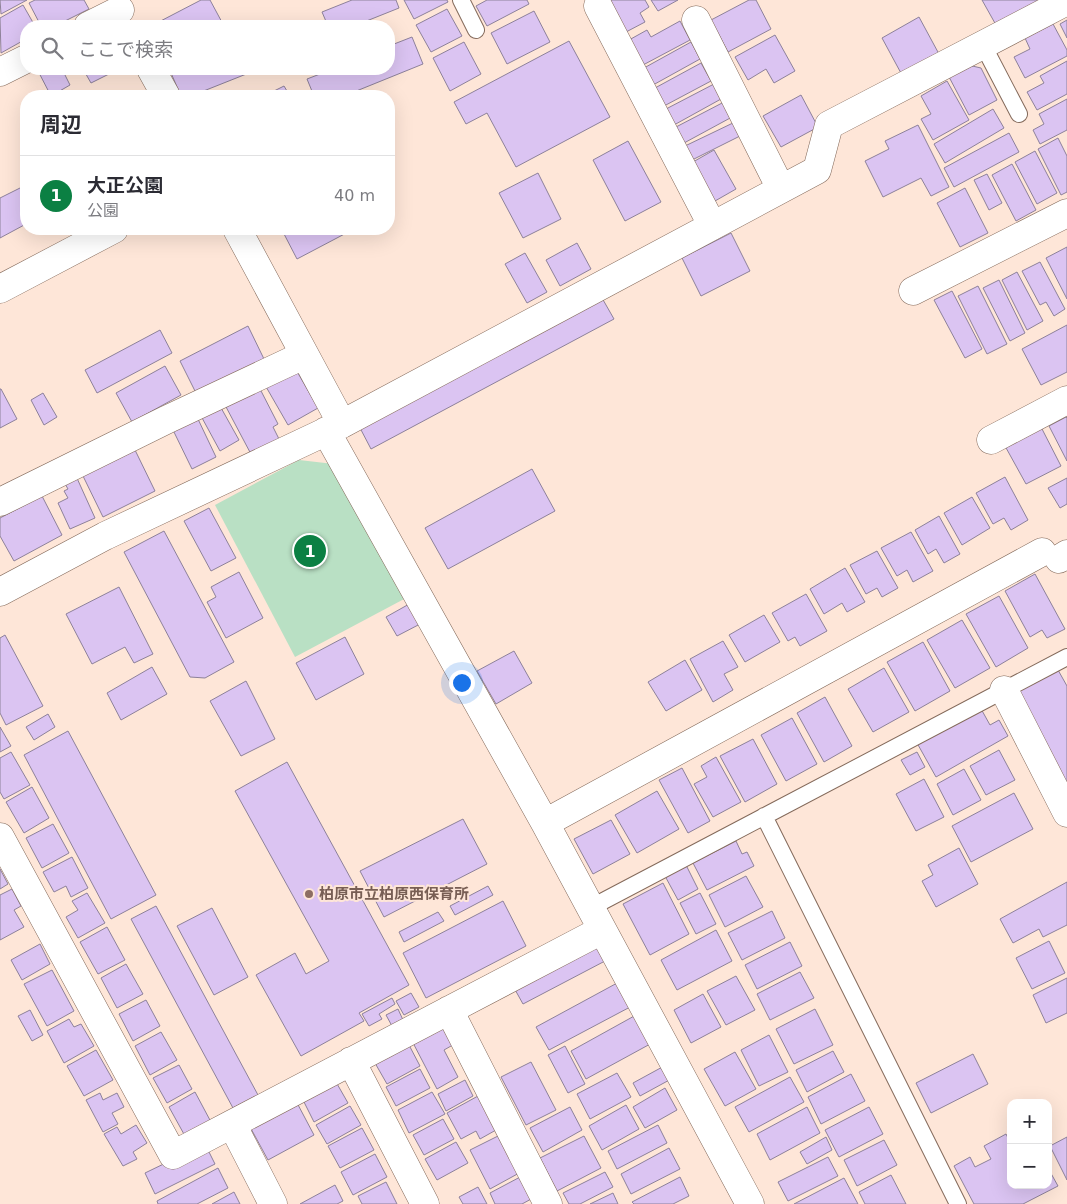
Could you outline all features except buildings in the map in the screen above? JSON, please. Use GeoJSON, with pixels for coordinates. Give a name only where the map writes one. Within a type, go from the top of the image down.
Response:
{"type":"FeatureCollection","features":[{"type":"Feature","properties":{"kind":"street"},"geometry":{"type":"LineString","coordinates":[[0,592],[105,536],[334,427],[817,170],[829,125],[1067,1]]}},
{"type":"Feature","properties":{"kind":"street"},"geometry":{"type":"LineString","coordinates":[[598,6],[712,225]]}},
{"type":"Feature","properties":{"kind":"street"},"geometry":{"type":"LineString","coordinates":[[102,20],[121,12]]}},
{"type":"Feature","properties":{"kind":"street"},"geometry":{"type":"LineString","coordinates":[[696,20],[781,189]]}},
{"type":"Feature","properties":{"kind":"street"},"geometry":{"type":"LineString","coordinates":[[0,72],[20,61]]}},
{"type":"Feature","properties":{"kind":"street"},"geometry":{"type":"LineString","coordinates":[[155,75],[163,90]]}},
{"type":"Feature","properties":{"kind":"street"},"geometry":{"type":"LineString","coordinates":[[913,291],[1067,213]]}},
{"type":"Feature","properties":{"kind":"street"},"geometry":{"type":"LineString","coordinates":[[0,289],[103,235]]}},
{"type":"Feature","properties":{"kind":"street"},"geometry":{"type":"LineString","coordinates":[[240,235],[304,355],[334,427],[750,1204]]}},
{"type":"Feature","properties":{"kind":"street"},"geometry":{"type":"LineString","coordinates":[[0,502],[166,420],[304,355]]}},
{"type":"Feature","properties":{"kind":"street"},"geometry":{"type":"LineString","coordinates":[[991,440],[1067,400]]}},
{"type":"Feature","properties":{"kind":"street"},"geometry":{"type":"LineString","coordinates":[[545,823],[1056,555]]}},
{"type":"Feature","properties":{"kind":"street"},"geometry":{"type":"LineString","coordinates":[[1004,690],[1067,813]]}},
{"type":"Feature","properties":{"kind":"street"},"geometry":{"type":"LineString","coordinates":[[0,837],[173,1155],[449,1010],[596,919]]}},
{"type":"Feature","properties":{"kind":"street"},"geometry":{"type":"LineString","coordinates":[[449,1010],[548,1204]]}},
{"type":"Feature","properties":{"kind":"street"},"geometry":{"type":"LineString","coordinates":[[351,1062],[425,1204]]}},
{"type":"Feature","properties":{"kind":"street"},"geometry":{"type":"LineString","coordinates":[[232,1124],[273,1204]]}},
{"type":"Feature","properties":{"kind":"lane"},"geometry":{"type":"LineString","coordinates":[[460,0],[476,30]]}},
{"type":"Feature","properties":{"kind":"lane"},"geometry":{"type":"LineString","coordinates":[[983,45],[1020,114]]}},
{"type":"Feature","properties":{"kind":"lane"},"geometry":{"type":"LineString","coordinates":[[596,919],[764,816],[1067,657]]}},
{"type":"Feature","properties":{"kind":"lane"},"geometry":{"type":"LineString","coordinates":[[764,816],[958,1204]]}},
{"type":"Feature","properties":{"kind":"green space"},"geometry":{"type":"Polygon","coordinates":[[[299,460],[334,464],[406,598],[295,657],[215,505],[299,460]]]}},
{"type":"Feature","properties":{"kind":"place","name":"大正公園"},"geometry":{"type":"Point","coordinates":[310,551]}},
{"type":"Feature","properties":{"kind":"place","name":"柏原市立柏原西保育所"},"geometry":{"type":"Point","coordinates":[309,894]}}]}
